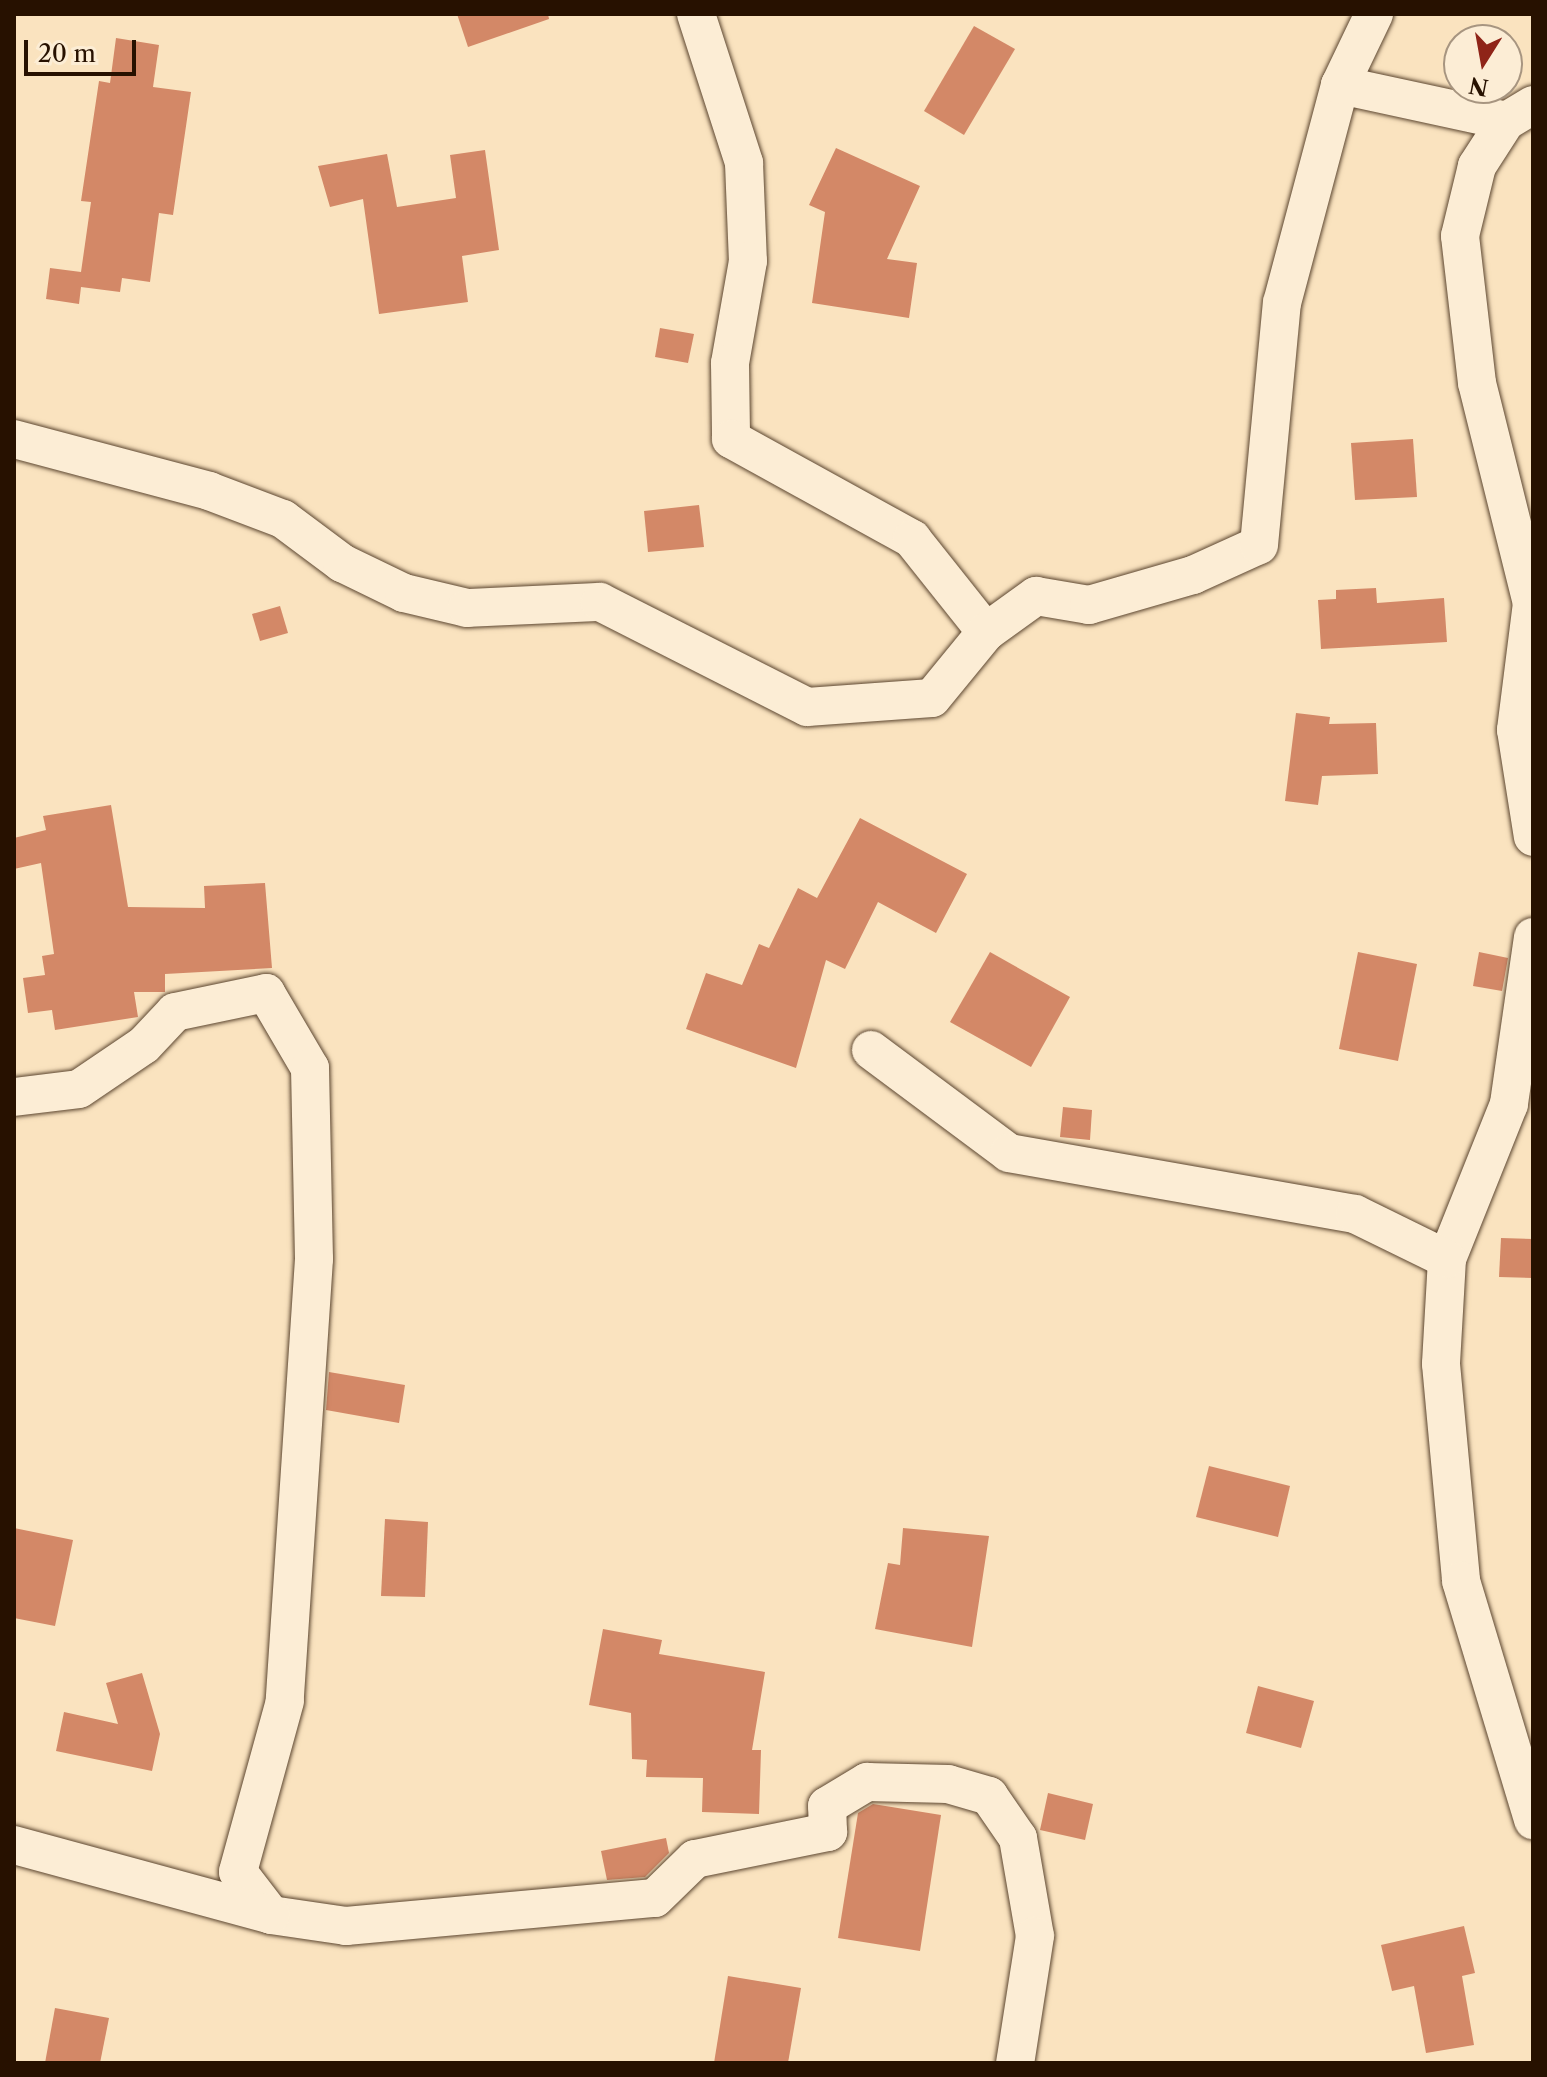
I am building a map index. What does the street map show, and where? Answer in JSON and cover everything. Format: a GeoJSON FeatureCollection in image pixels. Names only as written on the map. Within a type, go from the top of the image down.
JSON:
{"type":"FeatureCollection","features":[{"type":"Feature","properties":{"kind":"street"},"geometry":{"type":"LineString","coordinates":[[696,14],[744,163],[748,261],[730,363],[731,439],[912,539],[986,632]]}},
{"type":"Feature","properties":{"kind":"street"},"geometry":{"type":"LineString","coordinates":[[14,439],[209,491],[283,519],[342,563],[404,593],[467,608],[600,602],[807,707],[932,698],[986,632],[1036,596],[1089,605],[1193,575],[1259,545],[1282,303],[1340,85],[1374,14]]}},
{"type":"Feature","properties":{"kind":"street"},"geometry":{"type":"LineString","coordinates":[[1340,85],[1519,113],[1477,166],[1460,236],[1477,383],[1532,603],[1516,730],[1533,837]]}},
{"type":"Feature","properties":{"kind":"street"},"geometry":{"type":"LineString","coordinates":[[1533,937],[1509,1104],[1447,1259],[1441,1364],[1461,1581],[1533,1820]]}},
{"type":"Feature","properties":{"kind":"street"},"geometry":{"type":"LineString","coordinates":[[14,1097],[79,1089],[144,1045],[175,1012],[266,993],[310,1068],[314,1259],[285,1701],[238,1872],[271,1915]]}},
{"type":"Feature","properties":{"kind":"street"},"geometry":{"type":"LineString","coordinates":[[871,1050],[1009,1153],[1355,1214],[1447,1259]]}},
{"type":"Feature","properties":{"kind":"street"},"geometry":{"type":"LineString","coordinates":[[14,1845],[271,1915],[346,1926],[655,1898],[695,1859],[828,1832],[827,1806],[867,1782],[948,1784],[989,1796],[1018,1838],[1035,1936],[1015,2063]]}},
{"type":"Feature","properties":{"kind":"building"},"geometry":{"type":"Polygon","coordinates":[[[457,14],[548,14],[549,19],[468,47],[457,14]]]}},
{"type":"Feature","properties":{"kind":"building"},"geometry":{"type":"Polygon","coordinates":[[[974,26],[1015,49],[964,135],[924,111],[974,26]]]}},
{"type":"Feature","properties":{"kind":"building"},"geometry":{"type":"Polygon","coordinates":[[[116,38],[159,45],[153,87],[191,92],[173,215],[159,213],[150,282],[122,278],[120,292],[81,287],[79,304],[46,299],[50,268],[81,272],[91,202],[81,201],[99,81],[110,83],[116,38]]]}},
{"type":"Feature","properties":{"kind":"building"},"geometry":{"type":"Polygon","coordinates":[[[836,148],[920,186],[887,259],[917,263],[909,318],[812,303],[825,212],[809,205],[836,148]]]}},
{"type":"Feature","properties":{"kind":"building"},"geometry":{"type":"Polygon","coordinates":[[[485,150],[499,250],[462,256],[468,302],[379,314],[363,199],[330,207],[318,166],[387,154],[397,207],[456,198],[450,155],[485,150]]]}},
{"type":"Feature","properties":{"kind":"building"},"geometry":{"type":"Polygon","coordinates":[[[660,328],[694,334],[688,363],[655,357],[660,328]]]}},
{"type":"Feature","properties":{"kind":"building"},"geometry":{"type":"Polygon","coordinates":[[[1413,439],[1417,497],[1355,500],[1351,443],[1413,439]]]}},
{"type":"Feature","properties":{"kind":"building"},"geometry":{"type":"Polygon","coordinates":[[[699,505],[704,547],[648,552],[644,511],[699,505]]]}},
{"type":"Feature","properties":{"kind":"building"},"geometry":{"type":"Polygon","coordinates":[[[1376,588],[1377,603],[1444,598],[1447,642],[1321,649],[1318,600],[1336,599],[1336,590],[1376,588]]]}},
{"type":"Feature","properties":{"kind":"building"},"geometry":{"type":"Polygon","coordinates":[[[280,606],[288,633],[260,641],[252,614],[280,606]]]}},
{"type":"Feature","properties":{"kind":"building"},"geometry":{"type":"Polygon","coordinates":[[[1296,713],[1330,717],[1329,724],[1376,723],[1378,774],[1322,776],[1318,805],[1285,801],[1296,713]]]}},
{"type":"Feature","properties":{"kind":"building"},"geometry":{"type":"Polygon","coordinates":[[[111,805],[128,907],[205,908],[204,886],[265,883],[272,968],[165,974],[165,992],[134,992],[138,1017],[55,1030],[52,1010],[28,1013],[23,978],[45,975],[42,956],[54,954],[41,863],[14,869],[14,838],[46,830],[43,816],[111,805]]]}},
{"type":"Feature","properties":{"kind":"building"},"geometry":{"type":"Polygon","coordinates":[[[860,818],[967,874],[936,933],[878,902],[845,969],[826,960],[796,1068],[686,1029],[706,973],[742,985],[759,944],[769,948],[798,888],[817,898],[860,818]]]}},
{"type":"Feature","properties":{"kind":"building"},"geometry":{"type":"Polygon","coordinates":[[[990,952],[1070,997],[1031,1067],[950,1022],[990,952]]]}},
{"type":"Feature","properties":{"kind":"building"},"geometry":{"type":"Polygon","coordinates":[[[1358,952],[1417,964],[1398,1061],[1339,1049],[1358,952]]]}},
{"type":"Feature","properties":{"kind":"building"},"geometry":{"type":"Polygon","coordinates":[[[1479,952],[1508,958],[1502,991],[1473,986],[1479,952]]]}},
{"type":"Feature","properties":{"kind":"building"},"geometry":{"type":"Polygon","coordinates":[[[1063,1107],[1092,1110],[1090,1140],[1060,1137],[1063,1107]]]}},
{"type":"Feature","properties":{"kind":"building"},"geometry":{"type":"Polygon","coordinates":[[[1501,1238],[1533,1239],[1533,1278],[1499,1277],[1501,1238]]]}},
{"type":"Feature","properties":{"kind":"building"},"geometry":{"type":"Polygon","coordinates":[[[329,1372],[405,1385],[399,1423],[326,1410],[329,1372]]]}},
{"type":"Feature","properties":{"kind":"building"},"geometry":{"type":"Polygon","coordinates":[[[1209,1466],[1290,1486],[1278,1537],[1196,1517],[1209,1466]]]}},
{"type":"Feature","properties":{"kind":"building"},"geometry":{"type":"Polygon","coordinates":[[[385,1519],[428,1522],[425,1597],[381,1596],[385,1519]]]}},
{"type":"Feature","properties":{"kind":"building"},"geometry":{"type":"Polygon","coordinates":[[[14,1528],[73,1540],[55,1626],[14,1618],[14,1528]]]}},
{"type":"Feature","properties":{"kind":"building"},"geometry":{"type":"Polygon","coordinates":[[[903,1528],[989,1536],[972,1647],[875,1629],[888,1563],[900,1565],[903,1528]]]}},
{"type":"Feature","properties":{"kind":"building"},"geometry":{"type":"Polygon","coordinates":[[[603,1629],[662,1640],[659,1654],[765,1672],[752,1750],[761,1750],[759,1814],[702,1812],[703,1778],[646,1777],[647,1760],[632,1759],[631,1713],[589,1705],[603,1629]]]}},
{"type":"Feature","properties":{"kind":"building"},"geometry":{"type":"Polygon","coordinates":[[[142,1673],[160,1734],[152,1771],[56,1751],[64,1712],[118,1724],[106,1683],[142,1673]]]}},
{"type":"Feature","properties":{"kind":"building"},"geometry":{"type":"Polygon","coordinates":[[[1258,1686],[1314,1701],[1301,1748],[1246,1733],[1258,1686]]]}},
{"type":"Feature","properties":{"kind":"building"},"geometry":{"type":"Polygon","coordinates":[[[1048,1793],[1093,1804],[1085,1840],[1040,1830],[1048,1793]]]}},
{"type":"Feature","properties":{"kind":"building"},"geometry":{"type":"Polygon","coordinates":[[[873,1804],[941,1815],[920,1951],[838,1938],[858,1813],[873,1804]]]}},
{"type":"Feature","properties":{"kind":"building"},"geometry":{"type":"Polygon","coordinates":[[[666,1838],[669,1853],[645,1877],[607,1880],[601,1851],[666,1838]]]}},
{"type":"Feature","properties":{"kind":"building"},"geometry":{"type":"Polygon","coordinates":[[[1464,1926],[1475,1973],[1462,1976],[1474,2045],[1426,2053],[1414,1986],[1392,1991],[1381,1945],[1464,1926]]]}},
{"type":"Feature","properties":{"kind":"building"},"geometry":{"type":"Polygon","coordinates":[[[728,1976],[801,1988],[788,2063],[714,2063],[728,1976]]]}},
{"type":"Feature","properties":{"kind":"building"},"geometry":{"type":"Polygon","coordinates":[[[55,2008],[109,2018],[100,2063],[45,2063],[55,2008]]]}}]}
